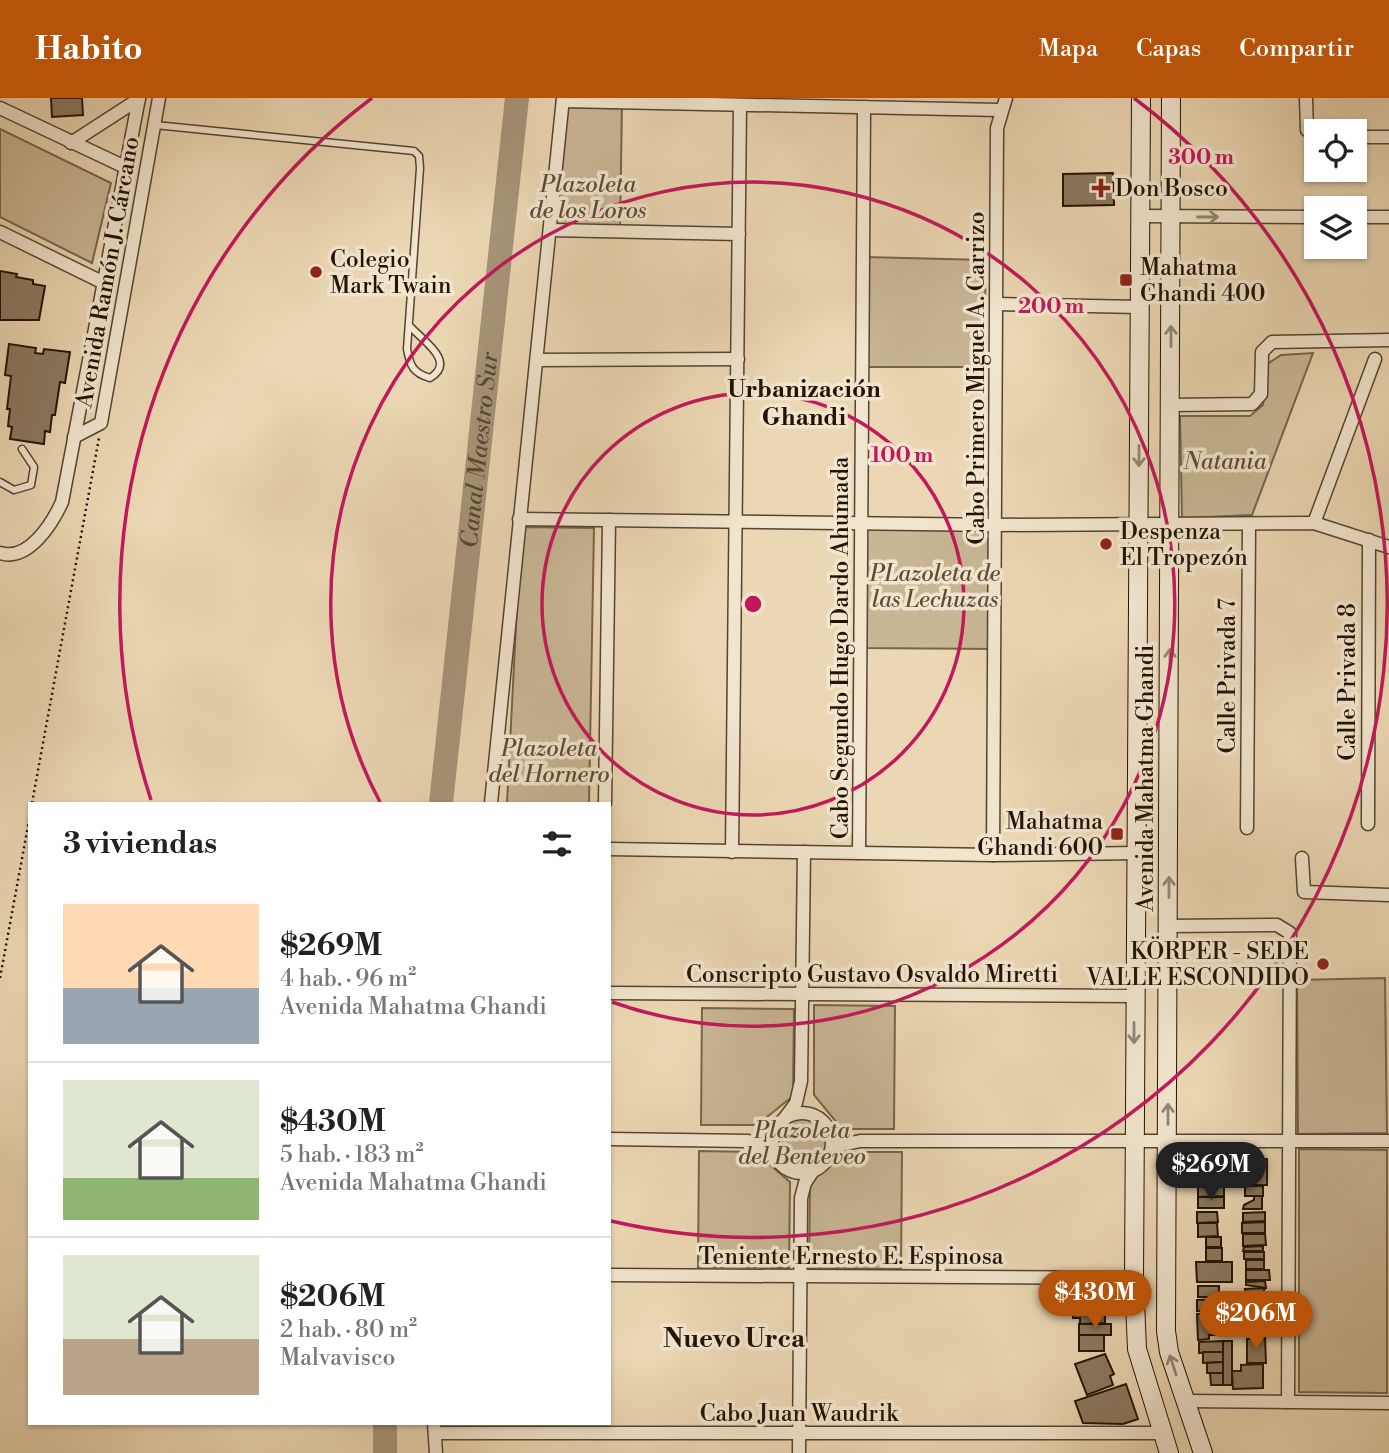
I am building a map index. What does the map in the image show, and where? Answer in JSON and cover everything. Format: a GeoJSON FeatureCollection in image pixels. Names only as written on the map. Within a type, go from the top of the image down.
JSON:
{"type":"FeatureCollection","features":[{"type":"Feature","properties":{"kind":"main road","name":"Avenida Mahatma Ghandi"},"geometry":{"type":"LineString","coordinates":[[1141,98],[1134,1278],[1137,1349],[1169,1453]]}},
{"type":"Feature","properties":{"kind":"main road","name":"Avenida Mahatma Ghandi"},"geometry":{"type":"LineString","coordinates":[[1171,98],[1167,1340],[1203,1453]]}},
{"type":"Feature","properties":{"kind":"street"},"geometry":{"type":"LineString","coordinates":[[71,143],[139,98]]}},
{"type":"Feature","properties":{"kind":"street"},"geometry":{"type":"LineString","coordinates":[[0,553],[9,556],[21,552],[48,528],[62,502],[139,98]]}},
{"type":"Feature","properties":{"kind":"street","name":"Avenida Ramón J. Cárcano"},"geometry":{"type":"LineString","coordinates":[[74,437],[102,423],[159,98]]}},
{"type":"Feature","properties":{"kind":"street"},"geometry":{"type":"LineString","coordinates":[[1306,98],[1307,119]]}},
{"type":"Feature","properties":{"kind":"street"},"geometry":{"type":"LineString","coordinates":[[491,802],[563,100],[740,105],[807,102],[864,107],[1003,104]]}},
{"type":"Feature","properties":{"kind":"street","name":"Cabo Primero Miguel A. Carrizo"},"geometry":{"type":"LineString","coordinates":[[993,855],[998,304],[1003,104]]}},
{"type":"Feature","properties":{"kind":"street"},"geometry":{"type":"LineString","coordinates":[[732,852],[740,105]]}},
{"type":"Feature","properties":{"kind":"street","name":"Cabo Segundo Hugo Dardo Ahumada"},"geometry":{"type":"LineString","coordinates":[[859,853],[864,107]]}},
{"type":"Feature","properties":{"kind":"street"},"geometry":{"type":"LineString","coordinates":[[0,108],[125,167]]}},
{"type":"Feature","properties":{"kind":"street"},"geometry":{"type":"LineString","coordinates":[[1367,137],[1389,137]]}},
{"type":"Feature","properties":{"kind":"street"},"geometry":{"type":"LineString","coordinates":[[1140,216],[1304,217]]}},
{"type":"Feature","properties":{"kind":"street"},"geometry":{"type":"LineString","coordinates":[[1367,217],[1389,217]]}},
{"type":"Feature","properties":{"kind":"street"},"geometry":{"type":"LineString","coordinates":[[551,230],[739,234]]}},
{"type":"Feature","properties":{"kind":"street"},"geometry":{"type":"LineString","coordinates":[[0,232],[104,283]]}},
{"type":"Feature","properties":{"kind":"street"},"geometry":{"type":"LineString","coordinates":[[998,304],[1139,307]]}},
{"type":"Feature","properties":{"kind":"street"},"geometry":{"type":"LineString","coordinates":[[1171,405],[1252,404],[1261,394],[1262,352],[1272,342],[1389,340]]}},
{"type":"Feature","properties":{"kind":"street"},"geometry":{"type":"LineString","coordinates":[[537,360],[738,359]]}},
{"type":"Feature","properties":{"kind":"street"},"geometry":{"type":"LineString","coordinates":[[1314,523],[1375,359]]}},
{"type":"Feature","properties":{"kind":"street"},"geometry":{"type":"LineString","coordinates":[[519,519],[997,525],[1314,523],[1389,547]]}},
{"type":"Feature","properties":{"kind":"street"},"geometry":{"type":"LineString","coordinates":[[605,802],[609,520]]}},
{"type":"Feature","properties":{"kind":"street","name":"Calle Privada 7"},"geometry":{"type":"LineString","coordinates":[[1247,828],[1249,525]]}},
{"type":"Feature","properties":{"kind":"street","name":"Calle Privada 8"},"geometry":{"type":"LineString","coordinates":[[1368,824],[1369,540]]}},
{"type":"Feature","properties":{"kind":"street"},"geometry":{"type":"LineString","coordinates":[[611,849],[993,855],[1137,853]]}},
{"type":"Feature","properties":{"kind":"street","name":"Cabo Segundo Hugo Dardo Ahumada"},"geometry":{"type":"LineString","coordinates":[[782,1122],[796,1103],[801,1081],[804,852]]}},
{"type":"Feature","properties":{"kind":"street"},"geometry":{"type":"LineString","coordinates":[[1302,858],[1304,892],[1385,892],[1389,895]]}},
{"type":"Feature","properties":{"kind":"street"},"geometry":{"type":"LineString","coordinates":[[1169,926],[1277,926],[1287,928],[1290,933],[1288,1402]]}},
{"type":"Feature","properties":{"kind":"street","name":"Conscripto Gustavo Osvaldo Miretti"},"geometry":{"type":"LineString","coordinates":[[611,993],[1134,996]]}},
{"type":"Feature","properties":{"kind":"street","name":"Cabo Segundo Hugo Dardo Ahumada"},"geometry":{"type":"LineString","coordinates":[[801,1081],[807,1104],[818,1118]]}},
{"type":"Feature","properties":{"kind":"street"},"geometry":{"type":"LineString","coordinates":[[748,1142],[801,1113],[818,1118],[843,1137],[860,1141],[1389,1141]]}},
{"type":"Feature","properties":{"kind":"street"},"geometry":{"type":"LineString","coordinates":[[773,1152],[772,1137],[782,1122]]}},
{"type":"Feature","properties":{"kind":"street"},"geometry":{"type":"LineString","coordinates":[[828,1128],[832,1141],[830,1154]]}},
{"type":"Feature","properties":{"kind":"street"},"geometry":{"type":"LineString","coordinates":[[611,1139],[748,1142],[773,1152],[799,1186],[802,1198]]}},
{"type":"Feature","properties":{"kind":"street"},"geometry":{"type":"LineString","coordinates":[[788,1170],[800,1173],[813,1171],[823,1165],[830,1154],[842,1145],[860,1141]]}},
{"type":"Feature","properties":{"kind":"street"},"geometry":{"type":"LineString","coordinates":[[799,1453],[802,1198],[805,1183],[813,1171]]}},
{"type":"Feature","properties":{"kind":"street","name":"Teniente Ernesto E. Espinosa"},"geometry":{"type":"LineString","coordinates":[[611,1275],[1134,1278]]}},
{"type":"Feature","properties":{"kind":"street"},"geometry":{"type":"LineString","coordinates":[[1185,1401],[1389,1403]]}},
{"type":"Feature","properties":{"kind":"street"},"geometry":{"type":"LineString","coordinates":[[435,1428],[436,1453]]}},
{"type":"Feature","properties":{"kind":"street","name":"Cabo Juan Waudrik"},"geometry":{"type":"LineString","coordinates":[[435,1428],[799,1434],[1162,1433]]}},
{"type":"Feature","properties":{"kind":"lane"},"geometry":{"type":"LineString","coordinates":[[155,125],[414,151],[419,156],[421,168],[409,325],[410,365],[416,374],[430,377],[438,373],[441,365],[438,355],[409,325]]}},
{"type":"Feature","properties":{"kind":"lane"},"geometry":{"type":"LineString","coordinates":[[0,482],[14,490],[30,485],[34,467],[22,449]]}},
{"type":"Feature","properties":{"kind":"path"},"geometry":{"type":"LineString","coordinates":[[32,802],[102,423]]}},
{"type":"Feature","properties":{"kind":"path"},"geometry":{"type":"LineString","coordinates":[[0,978],[28,827]]}},
{"type":"Feature","properties":{"kind":"green space","name":"Plazoleta de los Loros"},"geometry":{"type":"Polygon","coordinates":[[[563,101],[622,102],[620,231],[551,230],[563,101]]]}},
{"type":"Feature","properties":{"kind":"green space"},"geometry":{"type":"Polygon","coordinates":[[[0,129],[111,183],[92,263],[0,217],[0,129]]]}},
{"type":"Feature","properties":{"kind":"green space"},"geometry":{"type":"Polygon","coordinates":[[[865,257],[985,260],[986,367],[865,367],[865,257]]]}},
{"type":"Feature","properties":{"kind":"green space","name":"Natania"},"geometry":{"type":"Polygon","coordinates":[[[1313,353],[1252,515],[1182,518],[1180,416],[1250,416],[1263,405],[1267,364],[1281,355],[1313,353]]]}},
{"type":"Feature","properties":{"kind":"green space","name":"PLazoleta de las Lechuzas"},"geometry":{"type":"Polygon","coordinates":[[[861,523],[997,525],[996,649],[861,648],[861,523]]]}},
{"type":"Feature","properties":{"kind":"green space","name":"Plazoleta del Hornero"},"geometry":{"type":"Polygon","coordinates":[[[521,527],[594,528],[589,802],[507,802],[521,527]]]}},
{"type":"Feature","properties":{"kind":"green space"},"geometry":{"type":"Polygon","coordinates":[[[1385,978],[1387,1133],[1298,1134],[1297,980],[1385,978]]]}},
{"type":"Feature","properties":{"kind":"green space"},"geometry":{"type":"Polygon","coordinates":[[[814,1005],[895,1006],[894,1129],[842,1129],[814,1095],[814,1005]]]}},
{"type":"Feature","properties":{"kind":"green space"},"geometry":{"type":"Polygon","coordinates":[[[702,1008],[794,1009],[793,1096],[757,1125],[701,1125],[702,1008]]]}},
{"type":"Feature","properties":{"kind":"green space","name":"Plazoleta del Benteveo"},"geometry":{"type":"Polygon","coordinates":[[[796,1115],[808,1115],[823,1123],[831,1138],[831,1150],[823,1165],[808,1173],[796,1173],[781,1165],[773,1150],[773,1138],[781,1123],[796,1115]]]}},
{"type":"Feature","properties":{"kind":"green space"},"geometry":{"type":"Polygon","coordinates":[[[1299,1149],[1387,1150],[1387,1393],[1299,1392],[1299,1149]]]}},
{"type":"Feature","properties":{"kind":"green space"},"geometry":{"type":"Polygon","coordinates":[[[699,1151],[755,1152],[790,1182],[789,1268],[698,1267],[699,1151]]]}},
{"type":"Feature","properties":{"kind":"green space"},"geometry":{"type":"Polygon","coordinates":[[[846,1152],[902,1152],[901,1269],[809,1268],[810,1182],[846,1152]]]}},
{"type":"Feature","properties":{"kind":"building"},"geometry":{"type":"Polygon","coordinates":[[[51,98],[82,98],[83,115],[52,117],[51,98]]]}},
{"type":"Feature","properties":{"kind":"building"},"geometry":{"type":"Polygon","coordinates":[[[1113,173],[1114,205],[1063,206],[1063,174],[1113,173]]]}},
{"type":"Feature","properties":{"kind":"building"},"geometry":{"type":"Polygon","coordinates":[[[0,271],[17,274],[16,277],[33,280],[33,284],[45,286],[39,320],[0,320],[0,271]]]}},
{"type":"Feature","properties":{"kind":"building"},"geometry":{"type":"Polygon","coordinates":[[[9,344],[36,348],[35,353],[43,354],[44,349],[70,352],[65,383],[60,382],[55,415],[52,415],[50,432],[45,431],[44,444],[10,439],[12,427],[8,426],[10,409],[7,409],[11,376],[5,375],[9,344]]]}},
{"type":"Feature","properties":{"kind":"building"},"geometry":{"type":"Polygon","coordinates":[[[1248,1159],[1267,1159],[1267,1185],[1248,1185],[1248,1159]]]}},
{"type":"Feature","properties":{"kind":"building"},"geometry":{"type":"Polygon","coordinates":[[[1196,1160],[1216,1160],[1216,1182],[1196,1183],[1196,1160]]]}},
{"type":"Feature","properties":{"kind":"building"},"geometry":{"type":"Polygon","coordinates":[[[1198,1186],[1224,1186],[1224,1196],[1198,1197],[1198,1186]]]}},
{"type":"Feature","properties":{"kind":"building"},"geometry":{"type":"Polygon","coordinates":[[[1245,1186],[1263,1186],[1263,1196],[1245,1196],[1245,1186]]]}},
{"type":"Feature","properties":{"kind":"building"},"geometry":{"type":"Polygon","coordinates":[[[1254,1196],[1262,1196],[1262,1209],[1243,1209],[1244,1205],[1254,1200],[1254,1196]]]}},
{"type":"Feature","properties":{"kind":"building"},"geometry":{"type":"Polygon","coordinates":[[[1198,1197],[1224,1197],[1224,1208],[1198,1208],[1198,1197]]]}},
{"type":"Feature","properties":{"kind":"building"},"geometry":{"type":"Polygon","coordinates":[[[1197,1212],[1217,1212],[1218,1222],[1197,1223],[1197,1212]]]}},
{"type":"Feature","properties":{"kind":"building"},"geometry":{"type":"Polygon","coordinates":[[[1265,1212],[1265,1221],[1243,1222],[1243,1213],[1265,1212]]]}},
{"type":"Feature","properties":{"kind":"building"},"geometry":{"type":"Polygon","coordinates":[[[1265,1222],[1265,1233],[1242,1233],[1242,1223],[1265,1222]]]}},
{"type":"Feature","properties":{"kind":"building"},"geometry":{"type":"Polygon","coordinates":[[[1198,1223],[1217,1223],[1218,1236],[1198,1237],[1198,1223]]]}},
{"type":"Feature","properties":{"kind":"building"},"geometry":{"type":"Polygon","coordinates":[[[1243,1234],[1265,1234],[1266,1245],[1243,1246],[1243,1234]]]}},
{"type":"Feature","properties":{"kind":"building"},"geometry":{"type":"Polygon","coordinates":[[[1206,1237],[1221,1237],[1221,1247],[1206,1247],[1206,1237]]]}},
{"type":"Feature","properties":{"kind":"building"},"geometry":{"type":"Polygon","coordinates":[[[1263,1246],[1263,1251],[1243,1251],[1244,1247],[1263,1246]]]}},
{"type":"Feature","properties":{"kind":"building"},"geometry":{"type":"Polygon","coordinates":[[[1206,1248],[1222,1248],[1222,1261],[1206,1261],[1206,1248]]]}},
{"type":"Feature","properties":{"kind":"building"},"geometry":{"type":"Polygon","coordinates":[[[1244,1252],[1264,1252],[1264,1259],[1244,1259],[1244,1252]]]}},
{"type":"Feature","properties":{"kind":"building"},"geometry":{"type":"Polygon","coordinates":[[[1246,1260],[1264,1260],[1264,1269],[1246,1269],[1246,1260]]]}},
{"type":"Feature","properties":{"kind":"building"},"geometry":{"type":"Polygon","coordinates":[[[1196,1262],[1232,1262],[1232,1282],[1197,1282],[1196,1262]]]}},
{"type":"Feature","properties":{"kind":"building"},"geometry":{"type":"Polygon","coordinates":[[[1246,1270],[1269,1270],[1270,1280],[1246,1280],[1246,1270]]]}},
{"type":"Feature","properties":{"kind":"building"},"geometry":{"type":"Polygon","coordinates":[[[1265,1281],[1266,1288],[1246,1285],[1246,1282],[1265,1281]]]}},
{"type":"Feature","properties":{"kind":"building"},"geometry":{"type":"Polygon","coordinates":[[[1198,1286],[1219,1286],[1219,1297],[1198,1297],[1198,1286]]]}},
{"type":"Feature","properties":{"kind":"building"},"geometry":{"type":"Polygon","coordinates":[[[1265,1288],[1262,1296],[1246,1296],[1245,1289],[1265,1288]]]}},
{"type":"Feature","properties":{"kind":"building"},"geometry":{"type":"Polygon","coordinates":[[[1059,1297],[1098,1297],[1098,1303],[1105,1303],[1105,1323],[1080,1324],[1080,1318],[1073,1318],[1073,1306],[1059,1306],[1059,1297]]]}},
{"type":"Feature","properties":{"kind":"building"},"geometry":{"type":"Polygon","coordinates":[[[1246,1297],[1261,1297],[1261,1309],[1246,1309],[1246,1297]]]}},
{"type":"Feature","properties":{"kind":"building"},"geometry":{"type":"Polygon","coordinates":[[[1219,1299],[1220,1311],[1197,1311],[1197,1300],[1219,1299]]]}},
{"type":"Feature","properties":{"kind":"building"},"geometry":{"type":"Polygon","coordinates":[[[1197,1314],[1209,1314],[1209,1320],[1215,1320],[1215,1335],[1209,1335],[1209,1339],[1198,1340],[1197,1314]]]}},
{"type":"Feature","properties":{"kind":"building"},"geometry":{"type":"Polygon","coordinates":[[[1079,1324],[1111,1324],[1111,1335],[1079,1335],[1079,1324]]]}},
{"type":"Feature","properties":{"kind":"building"},"geometry":{"type":"Polygon","coordinates":[[[1079,1335],[1104,1335],[1104,1351],[1079,1351],[1079,1335]]]}},
{"type":"Feature","properties":{"kind":"building"},"geometry":{"type":"Polygon","coordinates":[[[1265,1338],[1266,1363],[1247,1363],[1247,1339],[1265,1338]]]}},
{"type":"Feature","properties":{"kind":"building"},"geometry":{"type":"Polygon","coordinates":[[[1223,1341],[1223,1352],[1199,1353],[1199,1342],[1223,1341]]]}},
{"type":"Feature","properties":{"kind":"building"},"geometry":{"type":"Polygon","coordinates":[[[1223,1341],[1232,1341],[1232,1385],[1223,1385],[1223,1341]]]}},
{"type":"Feature","properties":{"kind":"building"},"geometry":{"type":"Polygon","coordinates":[[[1203,1352],[1223,1352],[1223,1362],[1203,1363],[1203,1352]]]}},
{"type":"Feature","properties":{"kind":"building"},"geometry":{"type":"Polygon","coordinates":[[[1105,1354],[1114,1374],[1110,1376],[1113,1385],[1087,1395],[1075,1364],[1105,1354]]]}},
{"type":"Feature","properties":{"kind":"building"},"geometry":{"type":"Polygon","coordinates":[[[1223,1362],[1223,1373],[1207,1373],[1207,1363],[1223,1362]]]}},
{"type":"Feature","properties":{"kind":"building"},"geometry":{"type":"Polygon","coordinates":[[[1263,1364],[1263,1388],[1233,1389],[1232,1371],[1241,1371],[1241,1365],[1263,1364]]]}},
{"type":"Feature","properties":{"kind":"building"},"geometry":{"type":"Polygon","coordinates":[[[1210,1373],[1223,1373],[1223,1385],[1211,1385],[1210,1373]]]}},
{"type":"Feature","properties":{"kind":"building"},"geometry":{"type":"Polygon","coordinates":[[[1126,1384],[1138,1419],[1123,1424],[1083,1423],[1075,1401],[1126,1384]]]}},
{"type":"Feature","properties":{"kind":"waterway","name":"Canal Maestro Sur"},"geometry":{"type":"LineString","coordinates":[[441,802],[517,98]]}},
{"type":"Feature","properties":{"kind":"waterway","name":"Canal Maestro Sur"},"geometry":{"type":"LineString","coordinates":[[385,1425],[385,1453]]}},
{"type":"Feature","properties":{"kind":"place","name":"Don Bosco"},"geometry":{"type":"Point","coordinates":[1101,188]}},
{"type":"Feature","properties":{"kind":"place","name":"Colegio Mark Twain"},"geometry":{"type":"Point","coordinates":[316,272]}},
{"type":"Feature","properties":{"kind":"place","name":"Mahatma Ghandi 400"},"geometry":{"type":"Point","coordinates":[1126,280]}},
{"type":"Feature","properties":{"kind":"place","name":"Despenza El Tropezón"},"geometry":{"type":"Point","coordinates":[1106,544]}},
{"type":"Feature","properties":{"kind":"place","name":"Mahatma Ghandi 600"},"geometry":{"type":"Point","coordinates":[1117,834]}},
{"type":"Feature","properties":{"kind":"place","name":"KÖRPER - SEDE VALLE ESCONDIDO"},"geometry":{"type":"Point","coordinates":[1323,964]}},
{"type":"Feature","properties":{"kind":"district","name":"Urbanización Ghandi"},"geometry":{"type":"Point","coordinates":[804,403]}},
{"type":"Feature","properties":{"kind":"district","name":"Nuevo Urca"},"geometry":{"type":"Point","coordinates":[734,1338]}}]}
